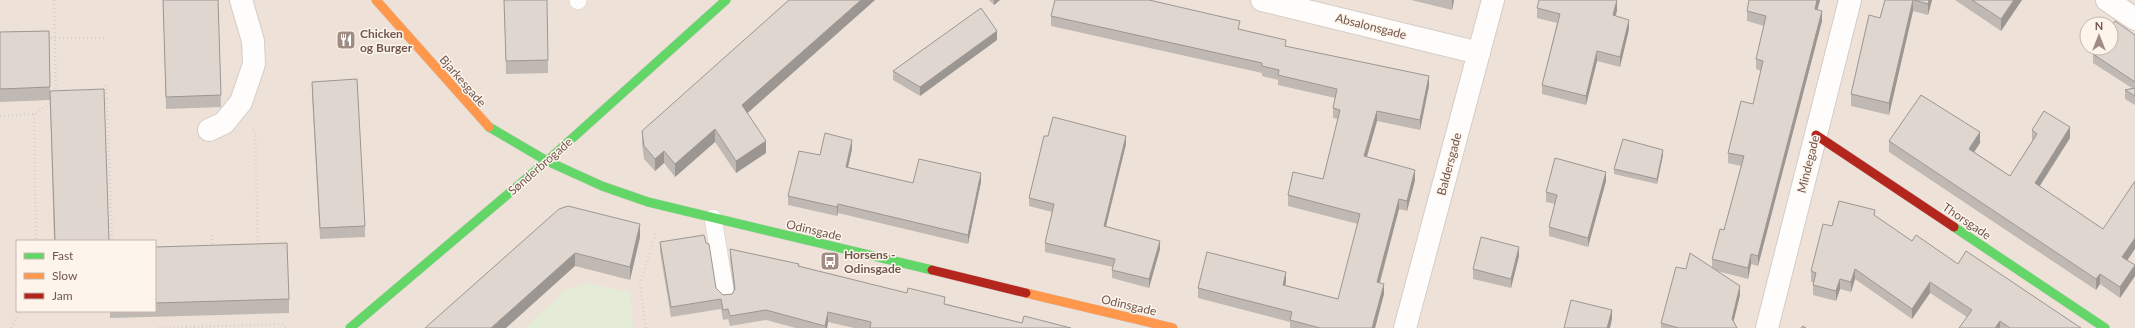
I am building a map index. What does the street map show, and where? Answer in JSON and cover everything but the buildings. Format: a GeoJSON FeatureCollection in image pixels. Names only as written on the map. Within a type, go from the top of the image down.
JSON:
{"type":"FeatureCollection","features":[{"type":"Feature","properties":{"kind":"street"},"geometry":{"type":"LineString","coordinates":[[208,130],[224,123],[241,102],[254,64],[253,41],[241,0]]}},
{"type":"Feature","properties":{"kind":"street","name":"Bjarkesgade"},"geometry":{"type":"LineString","coordinates":[[376,0],[484,124],[548,161]]}},
{"type":"Feature","properties":{"kind":"street","name":"Sønderbrogade"},"geometry":{"type":"LineString","coordinates":[[350,328],[397,286],[548,161],[726,0]]}},
{"type":"Feature","properties":{"kind":"street","name":"Absalonsgade"},"geometry":{"type":"LineString","coordinates":[[1262,0],[1479,53]]}},
{"type":"Feature","properties":{"kind":"street","name":"Baldersgade"},"geometry":{"type":"LineString","coordinates":[[1405,328],[1493,0]]}},
{"type":"Feature","properties":{"kind":"street","name":"Mindegade"},"geometry":{"type":"LineString","coordinates":[[1767,328],[1850,0]]}},
{"type":"Feature","properties":{"kind":"street"},"geometry":{"type":"LineString","coordinates":[[2107,0],[2135,19]]}},
{"type":"Feature","properties":{"kind":"street","name":"Thorsgade"},"geometry":{"type":"LineString","coordinates":[[1816,135],[2105,328]]}},
{"type":"Feature","properties":{"kind":"street","name":"Odinsgade"},"geometry":{"type":"LineString","coordinates":[[548,161],[602,186],[664,206],[1173,328]]}},
{"type":"Feature","properties":{"kind":"lane"},"geometry":{"type":"LineString","coordinates":[[713,218],[726,296]]}},
{"type":"Feature","properties":{"kind":"path"},"geometry":{"type":"LineString","coordinates":[[0,116],[34,114],[56,99],[54,0]]}},
{"type":"Feature","properties":{"kind":"path"},"geometry":{"type":"LineString","coordinates":[[39,38],[104,38]]}},
{"type":"Feature","properties":{"kind":"path"},"geometry":{"type":"LineString","coordinates":[[106,85],[112,240]]}},
{"type":"Feature","properties":{"kind":"path"},"geometry":{"type":"LineString","coordinates":[[99,99],[107,99]]}},
{"type":"Feature","properties":{"kind":"path"},"geometry":{"type":"LineString","coordinates":[[34,114],[36,240]]}},
{"type":"Feature","properties":{"kind":"path"},"geometry":{"type":"LineString","coordinates":[[231,115],[256,130],[258,250]]}},
{"type":"Feature","properties":{"kind":"path"},"geometry":{"type":"LineString","coordinates":[[646,328],[640,284],[664,206]]}},
{"type":"Feature","properties":{"kind":"path"},"geometry":{"type":"LineString","coordinates":[[205,251],[212,251],[212,235]]}},
{"type":"Feature","properties":{"kind":"path"},"geometry":{"type":"LineString","coordinates":[[11,328],[20,312]]}},
{"type":"Feature","properties":{"kind":"path"},"geometry":{"type":"LineString","coordinates":[[158,328],[282,324],[286,328]]}},
{"type":"Feature","properties":{"kind":"shaded area"},"geometry":{"type":"Polygon","coordinates":[[[0,0],[2135,0],[2135,328],[0,328],[0,0]]]}},
{"type":"Feature","properties":{"kind":"green space"},"geometry":{"type":"Polygon","coordinates":[[[586,283],[630,292],[633,328],[525,328],[564,291],[586,283]]]}},
{"type":"Feature","properties":{"kind":"traffic: fast"},"geometry":{"type":"LineString","coordinates":[[350,328],[547,161],[726,0]]}},
{"type":"Feature","properties":{"kind":"traffic: fast"},"geometry":{"type":"LineString","coordinates":[[489,127],[547,161],[602,186],[648,202],[932,270]]}},
{"type":"Feature","properties":{"kind":"traffic: fast"},"geometry":{"type":"LineString","coordinates":[[1954,227],[2105,328]]}},
{"type":"Feature","properties":{"kind":"traffic: slow"},"geometry":{"type":"LineString","coordinates":[[376,0],[489,127]]}},
{"type":"Feature","properties":{"kind":"traffic: slow"},"geometry":{"type":"LineString","coordinates":[[1026,293],[1173,328]]}},
{"type":"Feature","properties":{"kind":"traffic: jam"},"geometry":{"type":"LineString","coordinates":[[1816,135],[1954,227]]}},
{"type":"Feature","properties":{"kind":"traffic: jam"},"geometry":{"type":"LineString","coordinates":[[932,270],[1026,293]]}},
{"type":"Feature","properties":{"kind":"place","name":"Chicken og Burger"},"geometry":{"type":"Point","coordinates":[346,40]}},
{"type":"Feature","properties":{"kind":"place","name":"Horsens - Odinsgade"},"geometry":{"type":"Point","coordinates":[830,261]}}]}
